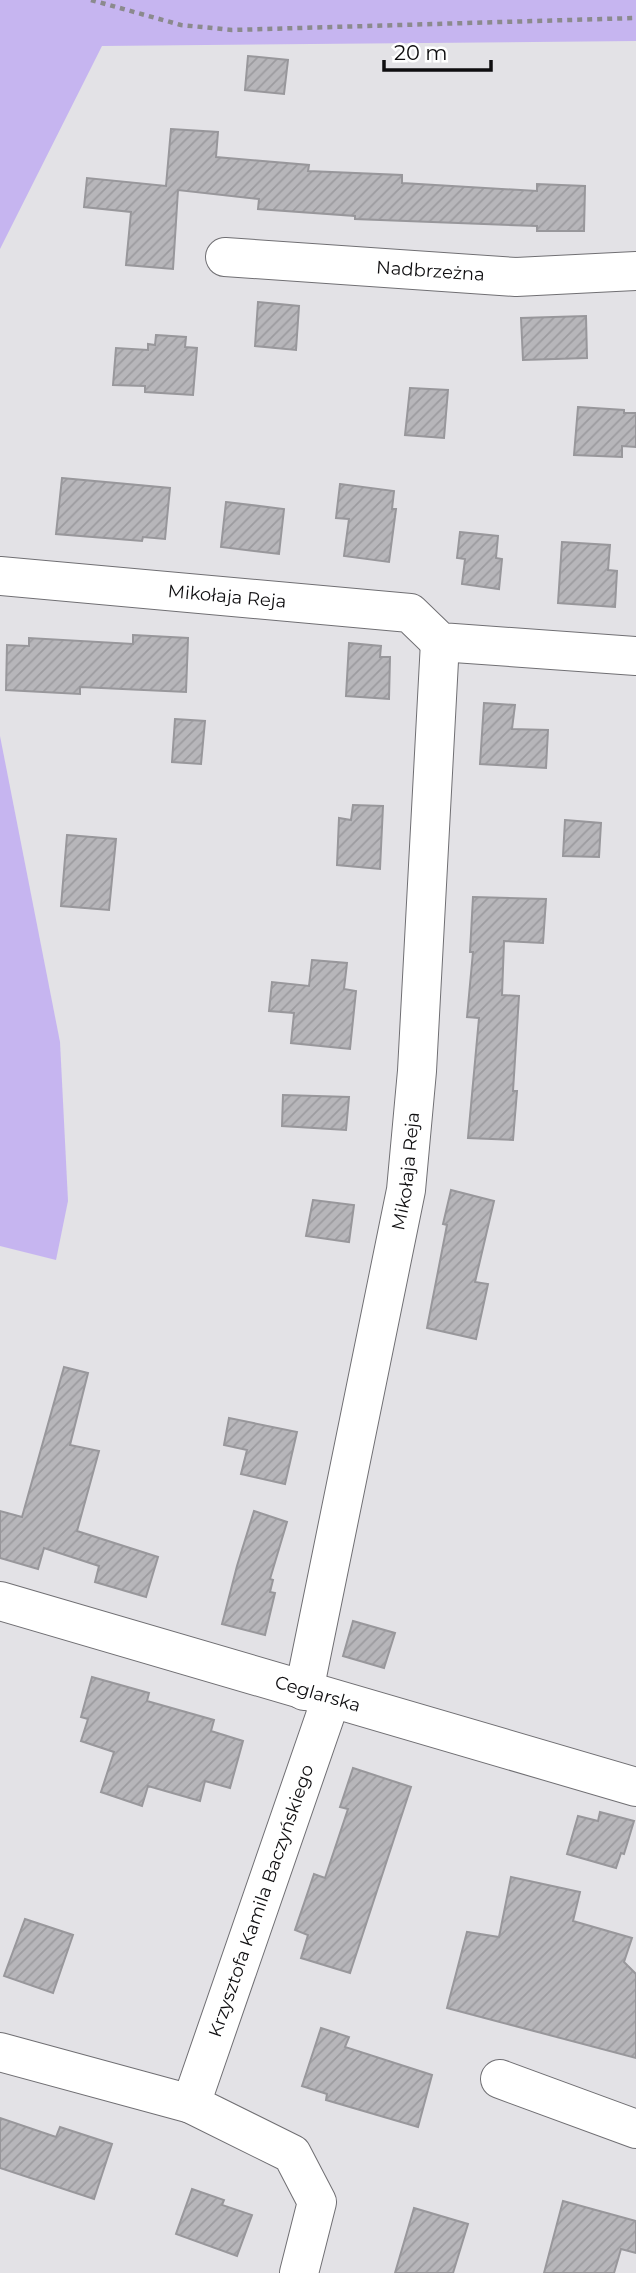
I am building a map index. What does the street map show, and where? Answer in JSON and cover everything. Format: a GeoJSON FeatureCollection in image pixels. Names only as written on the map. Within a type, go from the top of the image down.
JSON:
{"type":"FeatureCollection","features":[{"type":"Feature","properties":{"kind":"street","name":"Nadbrzeżna"},"geometry":{"type":"LineString","coordinates":[[225,257],[516,277],[636,271]]}},
{"type":"Feature","properties":{"kind":"street","name":"Mikołaja Reja"},"geometry":{"type":"LineString","coordinates":[[0,576],[410,613],[440,642],[417,1071],[406,1190],[317,1695]]}},
{"type":"Feature","properties":{"kind":"street"},"geometry":{"type":"LineString","coordinates":[[440,642],[636,656]]}},
{"type":"Feature","properties":{"kind":"street","name":"Ceglarska"},"geometry":{"type":"LineString","coordinates":[[0,1601],[636,1787]]}},
{"type":"Feature","properties":{"kind":"street","name":"Krzysztofa Kamila Baczyńskiego"},"geometry":{"type":"LineString","coordinates":[[191,2104],[317,1695]]}},
{"type":"Feature","properties":{"kind":"street"},"geometry":{"type":"LineString","coordinates":[[0,2052],[191,2104],[292,2154],[317,2202],[299,2273]]}},
{"type":"Feature","properties":{"kind":"street"},"geometry":{"type":"LineString","coordinates":[[500,2079],[636,2129]]}},
{"type":"Feature","properties":{"kind":"path"},"geometry":{"type":"LineString","coordinates":[[91,0],[181,24],[232,30],[636,18]]}},
{"type":"Feature","properties":{"kind":"shaded area"},"geometry":{"type":"Polygon","coordinates":[[[0,0],[636,0],[636,41],[102,46],[0,249],[0,0]]]}},
{"type":"Feature","properties":{"kind":"shaded area"},"geometry":{"type":"Polygon","coordinates":[[[0,736],[60,1042],[68,1201],[56,1260],[0,1246],[0,736]]]}},
{"type":"Feature","properties":{"kind":"building"},"geometry":{"type":"Polygon","coordinates":[[[248,56],[288,60],[284,94],[245,90],[248,56]]]}},
{"type":"Feature","properties":{"kind":"building"},"geometry":{"type":"Polygon","coordinates":[[[171,129],[218,132],[216,157],[309,165],[308,171],[402,175],[402,183],[537,191],[537,184],[585,186],[584,231],[537,231],[537,226],[355,219],[355,216],[258,209],[259,199],[178,190],[173,269],[126,265],[131,212],[84,207],[87,178],[166,186],[171,129]]]}},
{"type":"Feature","properties":{"kind":"building"},"geometry":{"type":"Polygon","coordinates":[[[258,302],[299,306],[296,350],[255,346],[258,302]]]}},
{"type":"Feature","properties":{"kind":"building"},"geometry":{"type":"Polygon","coordinates":[[[586,316],[587,358],[523,360],[521,318],[586,316]]]}},
{"type":"Feature","properties":{"kind":"building"},"geometry":{"type":"Polygon","coordinates":[[[156,335],[186,337],[185,347],[197,348],[193,395],[145,392],[145,386],[113,385],[116,348],[148,350],[148,344],[155,345],[156,335]]]}},
{"type":"Feature","properties":{"kind":"building"},"geometry":{"type":"Polygon","coordinates":[[[410,388],[448,390],[444,438],[405,435],[410,388]]]}},
{"type":"Feature","properties":{"kind":"building"},"geometry":{"type":"Polygon","coordinates":[[[578,407],[636,413],[636,447],[622,446],[622,457],[574,455],[578,407]]]}},
{"type":"Feature","properties":{"kind":"building"},"geometry":{"type":"Polygon","coordinates":[[[62,478],[170,488],[165,539],[143,537],[142,541],[56,534],[62,478]]]}},
{"type":"Feature","properties":{"kind":"building"},"geometry":{"type":"Polygon","coordinates":[[[340,484],[394,491],[392,509],[396,509],[389,562],[344,556],[349,519],[336,518],[340,484]]]}},
{"type":"Feature","properties":{"kind":"building"},"geometry":{"type":"Polygon","coordinates":[[[226,502],[284,509],[279,554],[221,547],[226,502]]]}},
{"type":"Feature","properties":{"kind":"building"},"geometry":{"type":"Polygon","coordinates":[[[460,532],[498,536],[496,558],[502,559],[499,589],[462,584],[465,559],[457,558],[460,532]]]}},
{"type":"Feature","properties":{"kind":"building"},"geometry":{"type":"Polygon","coordinates":[[[562,542],[610,545],[608,570],[617,571],[615,607],[558,603],[562,542]]]}},
{"type":"Feature","properties":{"kind":"building"},"geometry":{"type":"Polygon","coordinates":[[[133,635],[188,638],[186,692],[80,687],[80,694],[6,690],[7,645],[29,646],[29,638],[133,644],[133,635]]]}},
{"type":"Feature","properties":{"kind":"building"},"geometry":{"type":"Polygon","coordinates":[[[349,643],[381,646],[380,657],[390,657],[389,699],[346,696],[349,643]]]}},
{"type":"Feature","properties":{"kind":"building"},"geometry":{"type":"Polygon","coordinates":[[[484,703],[515,705],[512,729],[548,730],[546,768],[480,764],[484,703]]]}},
{"type":"Feature","properties":{"kind":"building"},"geometry":{"type":"Polygon","coordinates":[[[175,719],[205,721],[201,764],[172,762],[175,719]]]}},
{"type":"Feature","properties":{"kind":"building"},"geometry":{"type":"Polygon","coordinates":[[[353,805],[383,806],[380,869],[337,865],[339,818],[351,820],[353,805]]]}},
{"type":"Feature","properties":{"kind":"building"},"geometry":{"type":"Polygon","coordinates":[[[565,820],[601,823],[599,857],[563,856],[565,820]]]}},
{"type":"Feature","properties":{"kind":"building"},"geometry":{"type":"Polygon","coordinates":[[[67,835],[116,839],[109,910],[61,906],[67,835]]]}},
{"type":"Feature","properties":{"kind":"building"},"geometry":{"type":"Polygon","coordinates":[[[473,897],[546,899],[543,943],[504,941],[502,995],[519,996],[513,1140],[468,1138],[479,1018],[467,1017],[473,952],[470,952],[473,897]]]}},
{"type":"Feature","properties":{"kind":"building"},"geometry":{"type":"Polygon","coordinates":[[[312,960],[347,963],[344,989],[356,991],[350,1049],[291,1043],[294,1013],[269,1011],[272,982],[309,986],[312,960]]]}},
{"type":"Feature","properties":{"kind":"building"},"geometry":{"type":"Polygon","coordinates":[[[283,1095],[349,1097],[346,1130],[282,1126],[283,1095]]]}},
{"type":"Feature","properties":{"kind":"building"},"geometry":{"type":"Polygon","coordinates":[[[451,1190],[494,1201],[475,1282],[488,1284],[476,1339],[427,1328],[451,1190]]]}},
{"type":"Feature","properties":{"kind":"building"},"geometry":{"type":"Polygon","coordinates":[[[313,1200],[354,1205],[349,1242],[306,1236],[313,1200]]]}},
{"type":"Feature","properties":{"kind":"building"},"geometry":{"type":"Polygon","coordinates":[[[64,1367],[88,1373],[70,1445],[99,1451],[77,1531],[158,1557],[146,1597],[95,1582],[99,1566],[44,1548],[38,1569],[0,1558],[0,1511],[22,1517],[64,1367]]]}},
{"type":"Feature","properties":{"kind":"building"},"geometry":{"type":"Polygon","coordinates":[[[229,1418],[297,1432],[285,1484],[241,1474],[247,1450],[224,1445],[229,1418]]]}},
{"type":"Feature","properties":{"kind":"building"},"geometry":{"type":"Polygon","coordinates":[[[254,1511],[287,1522],[270,1579],[273,1580],[270,1592],[275,1593],[265,1635],[222,1624],[254,1511]]]}},
{"type":"Feature","properties":{"kind":"building"},"geometry":{"type":"Polygon","coordinates":[[[353,1621],[395,1633],[384,1668],[343,1656],[353,1621]]]}},
{"type":"Feature","properties":{"kind":"building"},"geometry":{"type":"Polygon","coordinates":[[[92,1677],[149,1693],[147,1701],[214,1720],[211,1731],[243,1741],[230,1788],[205,1781],[200,1801],[148,1786],[142,1806],[101,1792],[114,1752],[81,1741],[88,1719],[81,1717],[92,1677]]]}},
{"type":"Feature","properties":{"kind":"building"},"geometry":{"type":"Polygon","coordinates":[[[353,1768],[411,1787],[350,1973],[301,1958],[308,1935],[295,1930],[314,1874],[325,1878],[348,1809],[340,1807],[353,1768]]]}},
{"type":"Feature","properties":{"kind":"building"},"geometry":{"type":"Polygon","coordinates":[[[600,1812],[634,1821],[624,1854],[621,1853],[616,1868],[567,1854],[578,1816],[598,1821],[600,1812]]]}},
{"type":"Feature","properties":{"kind":"building"},"geometry":{"type":"Polygon","coordinates":[[[511,1877],[580,1892],[573,1921],[632,1938],[624,1962],[636,1974],[636,2058],[447,2008],[467,1932],[499,1937],[511,1877]]]}},
{"type":"Feature","properties":{"kind":"building"},"geometry":{"type":"Polygon","coordinates":[[[25,1919],[73,1935],[53,1993],[4,1976],[25,1919]]]}},
{"type":"Feature","properties":{"kind":"building"},"geometry":{"type":"Polygon","coordinates":[[[321,2028],[349,2037],[345,2047],[432,2075],[418,2127],[326,2100],[327,2094],[302,2086],[321,2028]]]}},
{"type":"Feature","properties":{"kind":"building"},"geometry":{"type":"Polygon","coordinates":[[[0,2118],[56,2137],[60,2127],[112,2144],[94,2199],[0,2168],[0,2118]]]}},
{"type":"Feature","properties":{"kind":"building"},"geometry":{"type":"Polygon","coordinates":[[[192,2189],[224,2200],[222,2205],[252,2215],[237,2256],[176,2234],[192,2189]]]}},
{"type":"Feature","properties":{"kind":"building"},"geometry":{"type":"Polygon","coordinates":[[[563,2201],[636,2221],[636,2253],[621,2249],[614,2273],[544,2273],[563,2201]]]}},
{"type":"Feature","properties":{"kind":"building"},"geometry":{"type":"Polygon","coordinates":[[[414,2208],[468,2224],[453,2273],[395,2273],[414,2208]]]}}]}
